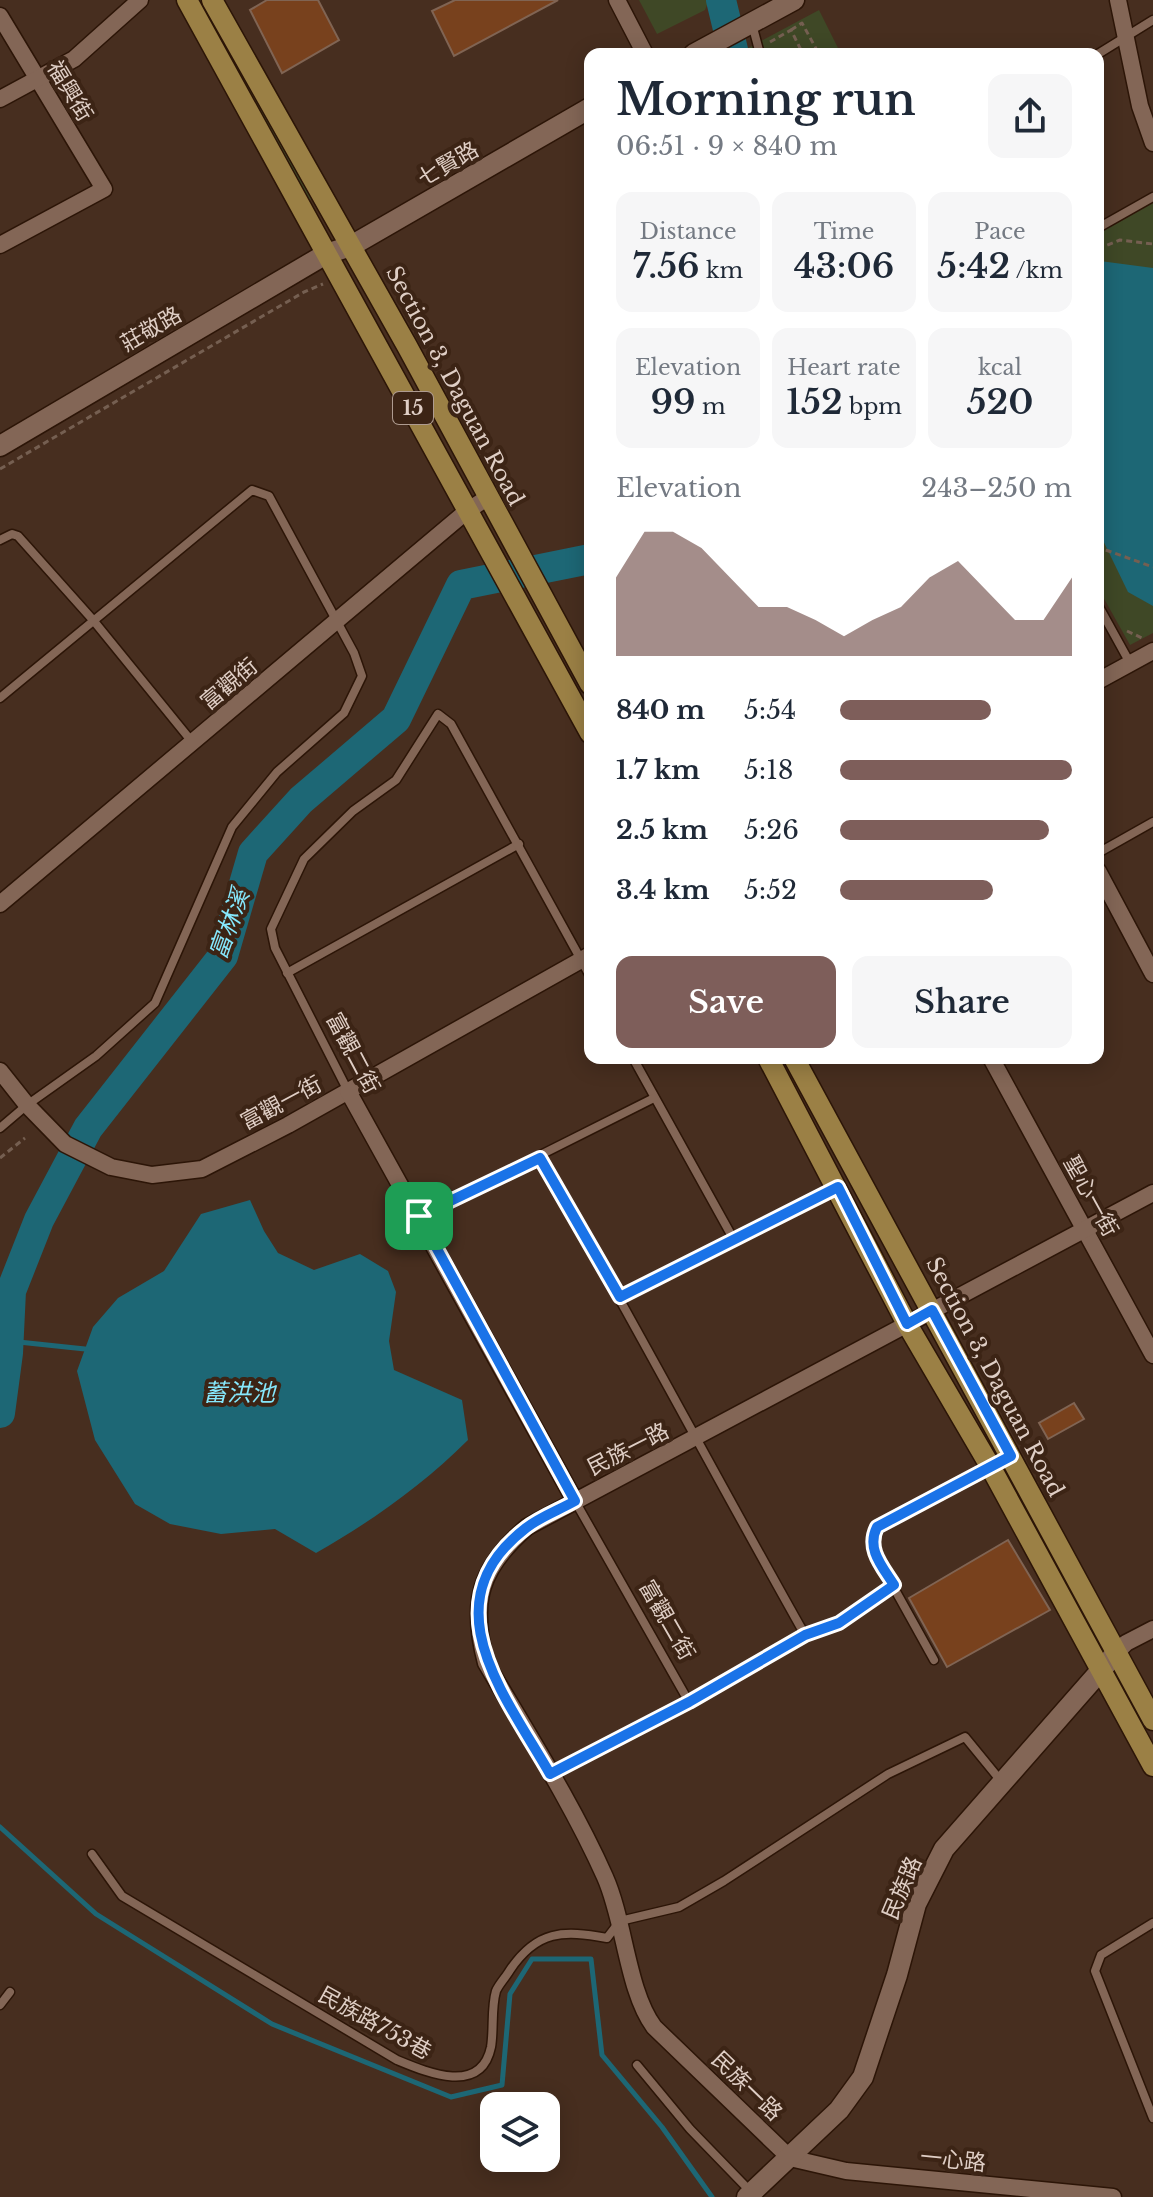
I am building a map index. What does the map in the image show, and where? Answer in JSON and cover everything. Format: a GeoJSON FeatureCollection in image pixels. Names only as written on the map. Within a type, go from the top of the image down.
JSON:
{"type":"FeatureCollection","features":[{"type":"Feature","properties":{"kind":"main road","name":"15"},"geometry":{"type":"LineString","coordinates":[[187,0],[584,722]]}},
{"type":"Feature","properties":{"kind":"main road","name":"15"},"geometry":{"type":"LineString","coordinates":[[212,0],[351,246]]}},
{"type":"Feature","properties":{"kind":"main road","name":"Section 3, Daguan Road"},"geometry":{"type":"LineString","coordinates":[[351,246],[584,673]]}},
{"type":"Feature","properties":{"kind":"main road","name":"Section 3, Daguan Road"},"geometry":{"type":"LineString","coordinates":[[771,1064],[907,1324],[990,1466],[1153,1766]]}},
{"type":"Feature","properties":{"kind":"main road","name":"Section 3, Daguan Road"},"geometry":{"type":"LineString","coordinates":[[797,1064],[1153,1720]]}},
{"type":"Feature","properties":{"kind":"street"},"geometry":{"type":"LineString","coordinates":[[0,99],[74,59],[140,0]]}},
{"type":"Feature","properties":{"kind":"street"},"geometry":{"type":"LineString","coordinates":[[617,0],[642,48]]}},
{"type":"Feature","properties":{"kind":"street"},"geometry":{"type":"LineString","coordinates":[[706,48],[794,0]]}},
{"type":"Feature","properties":{"kind":"street"},"geometry":{"type":"LineString","coordinates":[[1118,0],[1140,106],[1153,143]]}},
{"type":"Feature","properties":{"kind":"street","name":"福興街"},"geometry":{"type":"LineString","coordinates":[[0,16],[104,189],[0,245]]}},
{"type":"Feature","properties":{"kind":"street","name":"七賢路"},"geometry":{"type":"LineString","coordinates":[[326,254],[351,246],[584,111]]}},
{"type":"Feature","properties":{"kind":"street","name":"莊敬路"},"geometry":{"type":"LineString","coordinates":[[0,446],[326,254]]}},
{"type":"Feature","properties":{"kind":"street","name":"富觀街"},"geometry":{"type":"LineString","coordinates":[[0,904],[467,511],[487,498]]}},
{"type":"Feature","properties":{"kind":"street"},"geometry":{"type":"LineString","coordinates":[[1104,678],[1153,651]]}},
{"type":"Feature","properties":{"kind":"street"},"geometry":{"type":"LineString","coordinates":[[1104,882],[1153,974]]}},
{"type":"Feature","properties":{"kind":"street","name":"富觀一街"},"geometry":{"type":"LineString","coordinates":[[0,1071],[27,1105],[65,1144],[111,1167],[152,1175],[202,1169],[584,958]]}},
{"type":"Feature","properties":{"kind":"street","name":"聖心一街"},"geometry":{"type":"LineString","coordinates":[[994,1064],[1153,1355]]}},
{"type":"Feature","properties":{"kind":"street","name":"富觀二街"},"geometry":{"type":"LineString","coordinates":[[348,1091],[575,1501]]}},
{"type":"Feature","properties":{"kind":"street","name":"民族一路"},"geometry":{"type":"LineString","coordinates":[[790,2158],[654,2027],[642,2011],[620,1921],[606,1879],[486,1663],[478,1631],[477,1609],[481,1586],[505,1547],[527,1527],[1153,1193]]}},
{"type":"Feature","properties":{"kind":"street","name":"民族路"},"geometry":{"type":"LineString","coordinates":[[751,2195],[839,2110],[863,2077],[897,1975],[916,1904],[944,1849],[1101,1668],[1126,1643],[1153,1629]]}},
{"type":"Feature","properties":{"kind":"street","name":"一心路"},"geometry":{"type":"LineString","coordinates":[[790,2158],[846,2171],[1113,2197]]}},
{"type":"Feature","properties":{"kind":"lane"},"geometry":{"type":"LineString","coordinates":[[1104,50],[1153,20]]}},
{"type":"Feature","properties":{"kind":"lane"},"geometry":{"type":"LineString","coordinates":[[747,25],[758,48]]}},
{"type":"Feature","properties":{"kind":"lane"},"geometry":{"type":"LineString","coordinates":[[1104,225],[1153,197]]}},
{"type":"Feature","properties":{"kind":"lane"},"geometry":{"type":"LineString","coordinates":[[0,698],[252,490],[269,496],[338,621],[362,676],[344,713],[277,772],[232,827],[155,1003],[96,1056],[0,1128]]}},
{"type":"Feature","properties":{"kind":"lane"},"geometry":{"type":"LineString","coordinates":[[0,540],[12,534],[18,536],[93,620],[193,743]]}},
{"type":"Feature","properties":{"kind":"lane"},"geometry":{"type":"LineString","coordinates":[[1104,616],[1130,663]]}},
{"type":"Feature","properties":{"kind":"lane","name":"富觀二街"},"geometry":{"type":"LineString","coordinates":[[348,1091],[275,948],[271,929],[304,859],[353,811],[396,780],[438,714],[451,724],[584,954]]}},
{"type":"Feature","properties":{"kind":"lane"},"geometry":{"type":"LineString","coordinates":[[1104,850],[1153,822]]}},
{"type":"Feature","properties":{"kind":"lane"},"geometry":{"type":"LineString","coordinates":[[287,973],[519,844]]}},
{"type":"Feature","properties":{"kind":"lane"},"geometry":{"type":"LineString","coordinates":[[636,1064],[734,1240]]}},
{"type":"Feature","properties":{"kind":"lane"},"geometry":{"type":"LineString","coordinates":[[419,1216],[540,1158],[654,1098]]}},
{"type":"Feature","properties":{"kind":"lane"},"geometry":{"type":"LineString","coordinates":[[540,1158],[620,1297],[805,1635]]}},
{"type":"Feature","properties":{"kind":"lane"},"geometry":{"type":"LineString","coordinates":[[620,1297],[838,1187]]}},
{"type":"Feature","properties":{"kind":"lane"},"geometry":{"type":"LineString","coordinates":[[934,1660],[874,1552],[872,1537],[877,1527],[1011,1456]]}},
{"type":"Feature","properties":{"kind":"lane","name":"富觀二街"},"geometry":{"type":"LineString","coordinates":[[575,1501],[689,1702]]}},
{"type":"Feature","properties":{"kind":"lane"},"geometry":{"type":"LineString","coordinates":[[550,1774],[689,1702],[805,1635],[839,1623],[894,1585]]}},
{"type":"Feature","properties":{"kind":"lane","name":"民族路753巷"},"geometry":{"type":"LineString","coordinates":[[92,1854],[122,1896],[397,2060],[440,2078],[467,2076],[483,2066],[490,2050],[497,1991],[523,1951],[545,1938],[570,1932],[607,1938],[620,1921],[679,1907],[888,1774],[965,1737],[1001,1781]]}},
{"type":"Feature","properties":{"kind":"lane"},"geometry":{"type":"LineString","coordinates":[[1153,1923],[1101,1955],[1095,1971],[1153,2118]]}},
{"type":"Feature","properties":{"kind":"lane"},"geometry":{"type":"LineString","coordinates":[[0,2005],[10,1992]]}},
{"type":"Feature","properties":{"kind":"lane"},"geometry":{"type":"LineString","coordinates":[[637,2065],[751,2195]]}},
{"type":"Feature","properties":{"kind":"path"},"geometry":{"type":"LineString","coordinates":[[764,48],[802,23],[816,48]]}},
{"type":"Feature","properties":{"kind":"path"},"geometry":{"type":"LineString","coordinates":[[791,30],[800,48]]}},
{"type":"Feature","properties":{"kind":"path"},"geometry":{"type":"LineString","coordinates":[[1104,247],[1120,240],[1153,244]]}},
{"type":"Feature","properties":{"kind":"path"},"geometry":{"type":"LineString","coordinates":[[0,469],[304,292],[342,279]]}},
{"type":"Feature","properties":{"kind":"path"},"geometry":{"type":"LineString","coordinates":[[1104,549],[1153,567]]}},
{"type":"Feature","properties":{"kind":"path"},"geometry":{"type":"LineString","coordinates":[[0,1158],[25,1138]]}},
{"type":"Feature","properties":{"kind":"green space"},"geometry":{"type":"Polygon","coordinates":[[[198,0],[206,0],[313,198],[308,201],[198,0]]]}},
{"type":"Feature","properties":{"kind":"green space"},"geometry":{"type":"Polygon","coordinates":[[[639,0],[709,0],[705,10],[657,34],[639,0]]]}},
{"type":"Feature","properties":{"kind":"green space"},"geometry":{"type":"Polygon","coordinates":[[[819,10],[838,48],[748,48],[819,10]]]}},
{"type":"Feature","properties":{"kind":"green space"},"geometry":{"type":"Polygon","coordinates":[[[1153,203],[1153,633],[1130,645],[1104,599],[1104,231],[1153,203]]]}},
{"type":"Feature","properties":{"kind":"water"},"geometry":{"type":"Polygon","coordinates":[[[1104,262],[1153,268],[1153,606],[1128,592],[1104,542],[1104,262]]]}},
{"type":"Feature","properties":{"kind":"water","name":"蓄洪池"},"geometry":{"type":"Polygon","coordinates":[[[250,1200],[278,1253],[314,1270],[360,1254],[388,1271],[396,1292],[389,1341],[394,1370],[462,1400],[468,1440],[396,1501],[316,1553],[275,1529],[221,1534],[170,1524],[135,1504],[95,1440],[77,1371],[93,1327],[118,1298],[164,1271],[201,1214],[250,1200]]]}},
{"type":"Feature","properties":{"kind":"building"},"geometry":{"type":"Polygon","coordinates":[[[267,0],[318,0],[339,40],[282,73],[250,10],[267,0]]]}},
{"type":"Feature","properties":{"kind":"building"},"geometry":{"type":"Polygon","coordinates":[[[455,0],[558,0],[454,56],[432,11],[455,0]]]}},
{"type":"Feature","properties":{"kind":"building"},"geometry":{"type":"Polygon","coordinates":[[[1074,1403],[1084,1419],[1048,1439],[1039,1423],[1074,1403]]]}},
{"type":"Feature","properties":{"kind":"building"},"geometry":{"type":"Polygon","coordinates":[[[1008,1540],[1050,1610],[947,1667],[909,1598],[1008,1540]]]}},
{"type":"Feature","properties":{"kind":"waterway","name":"富林溪"},"geometry":{"type":"LineString","coordinates":[[721,0],[733,48]]}},
{"type":"Feature","properties":{"kind":"waterway","name":"富林溪"},"geometry":{"type":"LineString","coordinates":[[0,1413],[8,1353],[11,1291],[39,1220],[88,1128],[223,956],[253,853],[301,800],[396,719],[461,585],[584,560]]}},
{"type":"Feature","properties":{"kind":"waterway"},"geometry":{"type":"LineString","coordinates":[[9,1341],[85,1349]]}},
{"type":"Feature","properties":{"kind":"waterway"},"geometry":{"type":"LineString","coordinates":[[0,1827],[96,1914],[272,2024],[451,2097],[502,2085],[510,1994],[532,1959],[591,1959],[602,2055],[662,2127],[712,2197]]}},
{"type":"Feature","properties":{"kind":"route"},"geometry":{"type":"LineString","coordinates":[[540,1158],[620,1297],[838,1187],[907,1324],[932,1310],[1011,1456],[877,1527],[872,1537],[874,1552],[894,1585],[839,1623],[805,1635],[689,1702],[550,1774],[486,1663],[478,1631],[477,1609],[481,1586],[505,1547],[527,1527],[575,1501],[419,1216],[540,1158]]}}]}
